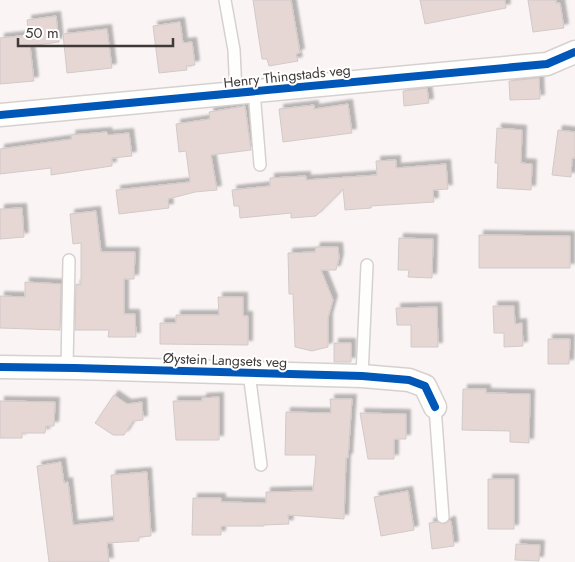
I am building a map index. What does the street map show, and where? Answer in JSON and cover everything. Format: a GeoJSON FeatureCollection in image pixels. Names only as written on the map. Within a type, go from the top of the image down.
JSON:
{"type":"FeatureCollection","features":[{"type":"Feature","properties":{"kind":"street","name":"Henry Thingstads veg"},"geometry":{"type":"LineString","coordinates":[[0,115],[546,64],[575,52]]}},
{"type":"Feature","properties":{"kind":"street","name":"Øystein Langsets veg"},"geometry":{"type":"LineString","coordinates":[[0,368],[362,376],[409,380],[425,386],[435,408]]}},
{"type":"Feature","properties":{"kind":"lane","name":"Henry Thingstads veg"},"geometry":{"type":"LineString","coordinates":[[226,0],[234,50],[245,93]]}},
{"type":"Feature","properties":{"kind":"lane"},"geometry":{"type":"LineString","coordinates":[[245,93],[260,165]]}},
{"type":"Feature","properties":{"kind":"lane"},"geometry":{"type":"LineString","coordinates":[[67,368],[69,260]]}},
{"type":"Feature","properties":{"kind":"lane"},"geometry":{"type":"LineString","coordinates":[[362,376],[367,265]]}},
{"type":"Feature","properties":{"kind":"lane"},"geometry":{"type":"LineString","coordinates":[[249,373],[262,465]]}},
{"type":"Feature","properties":{"kind":"lane","name":"Øystein Langsets veg"},"geometry":{"type":"LineString","coordinates":[[435,408],[443,517]]}},
{"type":"Feature","properties":{"kind":"building"},"geometry":{"type":"Polygon","coordinates":[[[253,0],[291,0],[300,53],[296,54],[298,61],[269,66],[267,59],[262,59],[253,0]]]}},
{"type":"Feature","properties":{"kind":"building"},"geometry":{"type":"Polygon","coordinates":[[[420,0],[505,0],[506,8],[425,24],[420,0]]]}},
{"type":"Feature","properties":{"kind":"building"},"geometry":{"type":"Polygon","coordinates":[[[528,0],[556,0],[556,3],[560,3],[564,28],[533,32],[528,0]]]}},
{"type":"Feature","properties":{"kind":"building"},"geometry":{"type":"Polygon","coordinates":[[[56,16],[59,42],[30,46],[34,81],[0,84],[0,38],[29,35],[27,20],[56,16]]]}},
{"type":"Feature","properties":{"kind":"building"},"geometry":{"type":"Polygon","coordinates":[[[180,22],[183,43],[192,42],[195,65],[186,66],[187,70],[159,73],[153,26],[180,22]]]}},
{"type":"Feature","properties":{"kind":"building"},"geometry":{"type":"Polygon","coordinates":[[[107,29],[112,68],[67,73],[63,34],[107,29]]]}},
{"type":"Feature","properties":{"kind":"building"},"geometry":{"type":"Polygon","coordinates":[[[539,78],[540,99],[510,100],[509,81],[539,78]]]}},
{"type":"Feature","properties":{"kind":"building"},"geometry":{"type":"Polygon","coordinates":[[[427,88],[429,103],[404,106],[403,91],[427,88]]]}},
{"type":"Feature","properties":{"kind":"building"},"geometry":{"type":"Polygon","coordinates":[[[348,104],[352,133],[283,142],[279,109],[314,105],[314,109],[348,104]]]}},
{"type":"Feature","properties":{"kind":"building"},"geometry":{"type":"Polygon","coordinates":[[[245,106],[251,150],[211,155],[217,190],[195,192],[168,199],[169,208],[119,214],[116,190],[190,182],[186,151],[179,152],[176,124],[210,119],[209,112],[245,106]]]}},
{"type":"Feature","properties":{"kind":"building"},"geometry":{"type":"Polygon","coordinates":[[[497,128],[522,130],[521,163],[532,164],[531,190],[497,188],[498,163],[495,163],[497,128]]]}},
{"type":"Feature","properties":{"kind":"building"},"geometry":{"type":"Polygon","coordinates":[[[558,130],[575,132],[575,158],[572,158],[571,177],[552,175],[558,130]]]}},
{"type":"Feature","properties":{"kind":"building"},"geometry":{"type":"Polygon","coordinates":[[[107,132],[108,135],[129,133],[132,156],[112,158],[112,166],[51,175],[51,168],[0,174],[0,149],[72,139],[71,135],[107,132]]]}},
{"type":"Feature","properties":{"kind":"building"},"geometry":{"type":"Polygon","coordinates":[[[396,160],[396,168],[446,164],[448,189],[433,190],[434,202],[371,206],[371,208],[345,210],[343,189],[316,216],[291,218],[291,213],[240,218],[239,206],[234,206],[232,190],[270,186],[270,178],[306,176],[306,180],[377,175],[376,161],[396,160]]]}},
{"type":"Feature","properties":{"kind":"building"},"geometry":{"type":"Polygon","coordinates":[[[22,208],[24,237],[0,239],[0,209],[22,208]]]}},
{"type":"Feature","properties":{"kind":"building"},"geometry":{"type":"Polygon","coordinates":[[[96,211],[101,252],[135,252],[134,279],[124,279],[124,314],[135,314],[136,337],[108,337],[109,330],[75,330],[76,284],[81,285],[81,243],[73,244],[70,214],[96,211]]]}},
{"type":"Feature","properties":{"kind":"building"},"geometry":{"type":"Polygon","coordinates":[[[479,235],[570,236],[570,268],[479,268],[479,235]]]}},
{"type":"Feature","properties":{"kind":"building"},"geometry":{"type":"Polygon","coordinates":[[[399,238],[433,239],[432,278],[408,277],[409,270],[398,270],[399,238]]]}},
{"type":"Feature","properties":{"kind":"building"},"geometry":{"type":"Polygon","coordinates":[[[316,247],[338,247],[339,258],[336,270],[321,270],[333,300],[328,318],[328,347],[312,351],[295,347],[293,294],[289,294],[288,253],[315,252],[316,247]]]}},
{"type":"Feature","properties":{"kind":"building"},"geometry":{"type":"Polygon","coordinates":[[[25,282],[61,284],[60,330],[0,328],[0,296],[25,297],[25,282]]]}},
{"type":"Feature","properties":{"kind":"building"},"geometry":{"type":"Polygon","coordinates":[[[218,297],[243,297],[243,316],[248,316],[248,345],[160,344],[160,323],[176,323],[176,315],[219,315],[218,297]]]}},
{"type":"Feature","properties":{"kind":"building"},"geometry":{"type":"Polygon","coordinates":[[[493,306],[514,306],[515,324],[522,323],[523,346],[504,347],[504,333],[494,333],[493,306]]]}},
{"type":"Feature","properties":{"kind":"building"},"geometry":{"type":"Polygon","coordinates":[[[437,307],[438,347],[411,347],[411,325],[397,325],[396,308],[437,307]]]}},
{"type":"Feature","properties":{"kind":"building"},"geometry":{"type":"Polygon","coordinates":[[[548,339],[570,339],[569,364],[548,364],[548,339]]]}},
{"type":"Feature","properties":{"kind":"building"},"geometry":{"type":"Polygon","coordinates":[[[334,343],[351,343],[351,362],[334,362],[334,343]]]}},
{"type":"Feature","properties":{"kind":"building"},"geometry":{"type":"Polygon","coordinates":[[[463,389],[486,389],[486,393],[530,394],[529,443],[510,442],[510,431],[462,430],[463,389]]]}},
{"type":"Feature","properties":{"kind":"building"},"geometry":{"type":"Polygon","coordinates":[[[114,395],[127,404],[142,402],[143,420],[133,421],[124,435],[113,435],[95,423],[114,395]]]}},
{"type":"Feature","properties":{"kind":"building"},"geometry":{"type":"Polygon","coordinates":[[[219,397],[219,440],[176,440],[173,401],[202,401],[202,398],[219,397]]]}},
{"type":"Feature","properties":{"kind":"building"},"geometry":{"type":"Polygon","coordinates":[[[330,399],[352,399],[348,458],[346,458],[344,519],[288,515],[289,524],[221,526],[221,535],[192,535],[193,498],[221,498],[221,502],[266,503],[266,492],[313,491],[316,455],[285,455],[286,412],[331,413],[330,399]]]}},
{"type":"Feature","properties":{"kind":"building"},"geometry":{"type":"Polygon","coordinates":[[[0,401],[55,402],[54,426],[46,426],[45,433],[22,433],[22,438],[0,438],[0,401]]]}},
{"type":"Feature","properties":{"kind":"building"},"geometry":{"type":"Polygon","coordinates":[[[360,413],[406,414],[406,439],[394,439],[394,459],[368,459],[360,413]]]}},
{"type":"Feature","properties":{"kind":"building"},"geometry":{"type":"Polygon","coordinates":[[[61,462],[64,483],[68,482],[73,525],[114,521],[111,475],[147,472],[151,536],[139,537],[139,541],[107,543],[109,562],[49,562],[37,466],[61,462]]]}},
{"type":"Feature","properties":{"kind":"building"},"geometry":{"type":"Polygon","coordinates":[[[488,479],[514,479],[514,529],[488,529],[488,479]]]}},
{"type":"Feature","properties":{"kind":"building"},"geometry":{"type":"Polygon","coordinates":[[[408,491],[414,530],[381,536],[374,497],[408,491]]]}},
{"type":"Feature","properties":{"kind":"building"},"geometry":{"type":"Polygon","coordinates":[[[451,521],[454,546],[432,549],[429,523],[438,522],[444,524],[451,521]]]}},
{"type":"Feature","properties":{"kind":"building"},"geometry":{"type":"Polygon","coordinates":[[[516,544],[540,545],[539,561],[515,560],[516,544]]]}},
{"type":"Feature","properties":{"kind":"cycle path"},"geometry":{"type":"LineString","coordinates":[[0,115],[547,64],[575,52]]}},
{"type":"Feature","properties":{"kind":"cycle path"},"geometry":{"type":"LineString","coordinates":[[0,367],[362,376],[409,380],[425,386],[435,407]]}}]}
